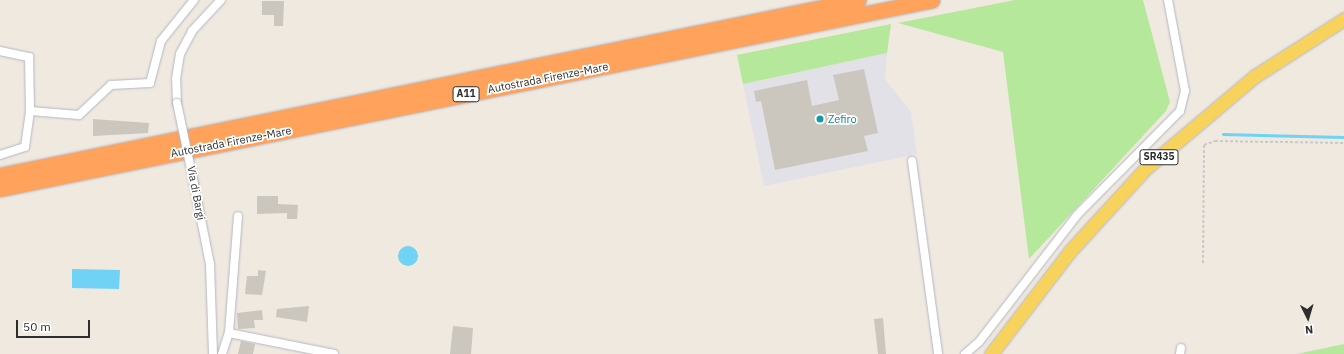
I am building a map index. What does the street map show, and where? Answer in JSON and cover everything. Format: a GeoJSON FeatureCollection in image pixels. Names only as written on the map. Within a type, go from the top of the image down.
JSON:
{"type":"FeatureCollection","features":[{"type":"Feature","properties":{"kind":"highway","name":"Autostrada Firenze-Mare"},"geometry":{"type":"LineString","coordinates":[[0,175],[858,0]]}},
{"type":"Feature","properties":{"kind":"highway","name":"Autostrada Firenze-Mare"},"geometry":{"type":"LineString","coordinates":[[0,189],[932,0]]}},
{"type":"Feature","properties":{"kind":"main road","name":"SR435"},"geometry":{"type":"LineString","coordinates":[[991,354],[1009,333],[1070,251],[1146,168],[1244,85],[1344,19]]}},
{"type":"Feature","properties":{"kind":"main road","name":"SR435"},"geometry":{"type":"LineString","coordinates":[[999,354],[1009,333]]}},
{"type":"Feature","properties":{"kind":"street"},"geometry":{"type":"LineString","coordinates":[[30,111],[76,116],[89,109],[110,85],[150,83],[161,41],[194,0]]}},
{"type":"Feature","properties":{"kind":"street","name":"Via di Bargi"},"geometry":{"type":"LineString","coordinates":[[213,354],[210,264],[177,103],[176,75],[180,54],[192,31],[221,0]]}},
{"type":"Feature","properties":{"kind":"street"},"geometry":{"type":"LineString","coordinates":[[965,354],[977,345],[1077,215],[1180,110],[1185,91],[1168,2]]}},
{"type":"Feature","properties":{"kind":"street"},"geometry":{"type":"LineString","coordinates":[[0,51],[29,57],[30,111],[25,147],[0,155]]}},
{"type":"Feature","properties":{"kind":"street"},"geometry":{"type":"LineString","coordinates":[[912,161],[938,354]]}},
{"type":"Feature","properties":{"kind":"street"},"geometry":{"type":"LineString","coordinates":[[222,354],[229,333],[238,216]]}},
{"type":"Feature","properties":{"kind":"street"},"geometry":{"type":"LineString","coordinates":[[229,333],[334,354]]}},
{"type":"Feature","properties":{"kind":"path"},"geometry":{"type":"LineString","coordinates":[[1203,262],[1204,145],[1215,140],[1344,143]]}},
{"type":"Feature","properties":{"kind":"shaded area"},"geometry":{"type":"Polygon","coordinates":[[[887,53],[885,79],[911,112],[917,154],[764,186],[743,84],[887,53]]]}},
{"type":"Feature","properties":{"kind":"green space"},"geometry":{"type":"Polygon","coordinates":[[[1015,0],[1143,0],[1170,102],[1166,111],[1029,259],[1003,52],[898,23],[1015,0]]]}},
{"type":"Feature","properties":{"kind":"green space"},"geometry":{"type":"Polygon","coordinates":[[[891,24],[887,53],[743,84],[737,55],[891,24]]]}},
{"type":"Feature","properties":{"kind":"green space"},"geometry":{"type":"Polygon","coordinates":[[[1344,344],[1344,354],[1297,354],[1344,344]]]}},
{"type":"Feature","properties":{"kind":"water"},"geometry":{"type":"Polygon","coordinates":[[[408,246],[415,249],[418,256],[415,263],[408,266],[401,263],[398,256],[401,249],[408,246]]]}},
{"type":"Feature","properties":{"kind":"water"},"geometry":{"type":"Polygon","coordinates":[[[72,269],[120,270],[119,289],[72,288],[72,269]]]}},
{"type":"Feature","properties":{"kind":"building"},"geometry":{"type":"Polygon","coordinates":[[[262,1],[284,1],[283,26],[274,26],[274,15],[262,15],[262,1]]]}},
{"type":"Feature","properties":{"kind":"building","name":"Zefiro"},"geometry":{"type":"Polygon","coordinates":[[[864,69],[878,133],[864,136],[868,151],[775,170],[761,101],[756,102],[754,91],[807,80],[812,106],[839,100],[833,75],[864,69]]]}},
{"type":"Feature","properties":{"kind":"building"},"geometry":{"type":"Polygon","coordinates":[[[93,119],[149,123],[148,133],[93,136],[93,119]]]}},
{"type":"Feature","properties":{"kind":"building"},"geometry":{"type":"Polygon","coordinates":[[[257,196],[278,196],[278,204],[298,205],[297,219],[287,219],[287,213],[257,214],[257,196]]]}},
{"type":"Feature","properties":{"kind":"building"},"geometry":{"type":"Polygon","coordinates":[[[258,270],[266,271],[262,295],[245,294],[247,276],[258,276],[258,270]]]}},
{"type":"Feature","properties":{"kind":"building"},"geometry":{"type":"Polygon","coordinates":[[[309,306],[307,322],[276,317],[277,309],[309,306]]]}},
{"type":"Feature","properties":{"kind":"building"},"geometry":{"type":"Polygon","coordinates":[[[262,310],[263,320],[254,320],[255,328],[238,329],[237,313],[262,310]]]}},
{"type":"Feature","properties":{"kind":"building"},"geometry":{"type":"Polygon","coordinates":[[[883,318],[886,354],[878,354],[874,319],[883,318]]]}},
{"type":"Feature","properties":{"kind":"building"},"geometry":{"type":"Polygon","coordinates":[[[453,326],[473,328],[471,354],[450,354],[453,326]]]}},
{"type":"Feature","properties":{"kind":"building"},"geometry":{"type":"Polygon","coordinates":[[[241,341],[255,344],[253,354],[238,354],[241,341]]]}},
{"type":"Feature","properties":{"kind":"waterway"},"geometry":{"type":"LineString","coordinates":[[1223,134],[1344,137]]}},
{"type":"Feature","properties":{"kind":"place","name":"Zefiro"},"geometry":{"type":"Point","coordinates":[820,119]}}]}
